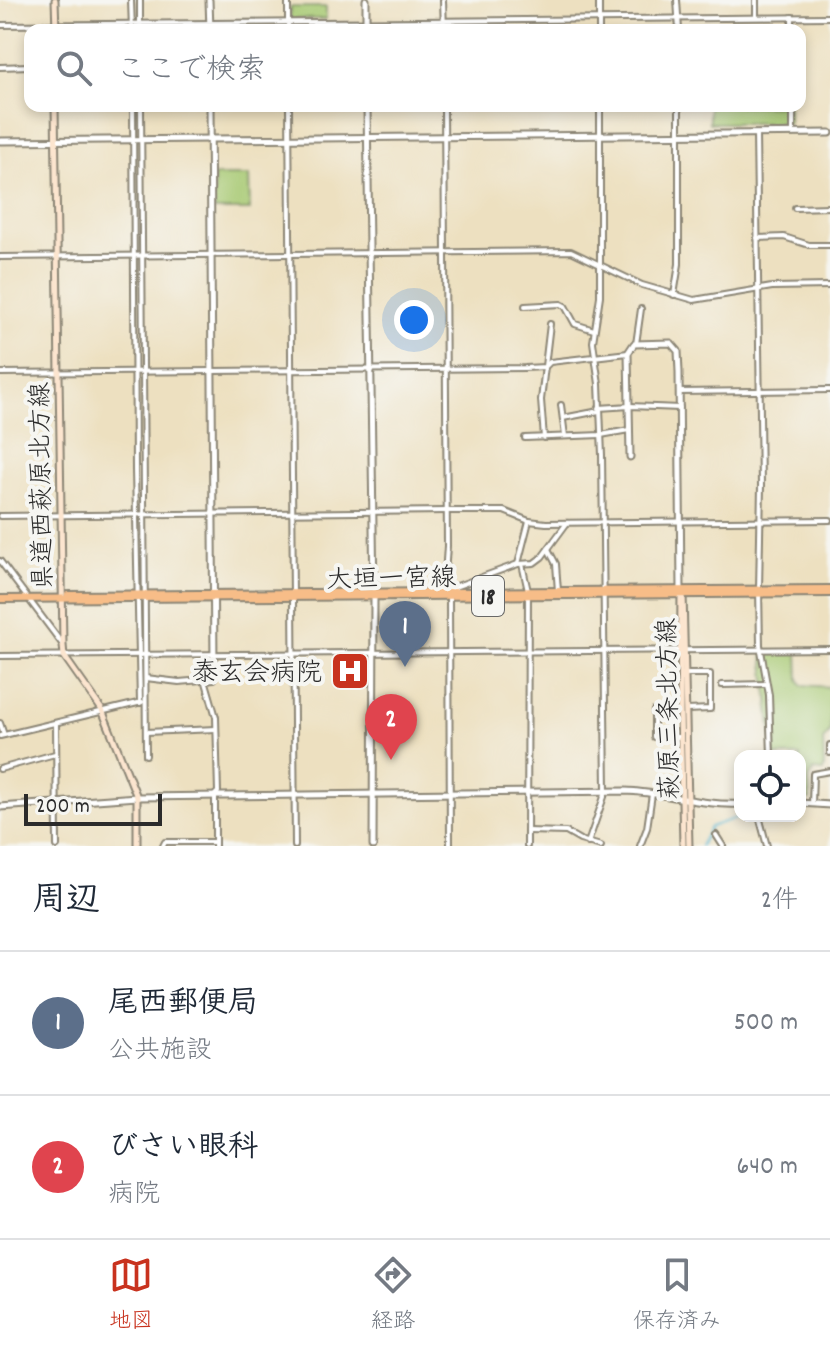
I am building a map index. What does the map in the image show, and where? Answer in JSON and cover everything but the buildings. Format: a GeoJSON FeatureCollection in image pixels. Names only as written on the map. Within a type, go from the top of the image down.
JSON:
{"type":"FeatureCollection","features":[{"type":"Feature","properties":{"kind":"main road"},"geometry":{"type":"LineString","coordinates":[[55,0],[56,24]]}},
{"type":"Feature","properties":{"kind":"main road","name":"県道西萩原北方線"},"geometry":{"type":"LineString","coordinates":[[55,112],[64,656],[102,712],[137,797],[137,846]]}},
{"type":"Feature","properties":{"kind":"main road","name":"大垣一宮線"},"geometry":{"type":"LineString","coordinates":[[527,594],[558,591],[830,591]]}},
{"type":"Feature","properties":{"kind":"main road","name":"大垣一宮線"},"geometry":{"type":"LineString","coordinates":[[0,598],[604,592]]}},
{"type":"Feature","properties":{"kind":"main road","name":"萩原三条北方線"},"geometry":{"type":"LineString","coordinates":[[682,593],[680,737],[685,798]]}},
{"type":"Feature","properties":{"kind":"main road","name":"萩原三条北方線"},"geometry":{"type":"LineString","coordinates":[[682,650],[687,710],[686,846]]}},
{"type":"Feature","properties":{"kind":"street"},"geometry":{"type":"LineString","coordinates":[[131,0],[132,24]]}},
{"type":"Feature","properties":{"kind":"street"},"geometry":{"type":"LineString","coordinates":[[140,0],[140,24]]}},
{"type":"Feature","properties":{"kind":"street"},"geometry":{"type":"LineString","coordinates":[[209,0],[210,22]]}},
{"type":"Feature","properties":{"kind":"street"},"geometry":{"type":"LineString","coordinates":[[288,0],[288,22]]}},
{"type":"Feature","properties":{"kind":"street"},"geometry":{"type":"LineString","coordinates":[[366,0],[366,21]]}},
{"type":"Feature","properties":{"kind":"street"},"geometry":{"type":"LineString","coordinates":[[443,0],[444,24]]}},
{"type":"Feature","properties":{"kind":"street"},"geometry":{"type":"LineString","coordinates":[[599,0],[599,24]]}},
{"type":"Feature","properties":{"kind":"street"},"geometry":{"type":"LineString","coordinates":[[677,0],[679,24]]}},
{"type":"Feature","properties":{"kind":"street"},"geometry":{"type":"LineString","coordinates":[[756,0],[756,17]]}},
{"type":"Feature","properties":{"kind":"street"},"geometry":{"type":"LineString","coordinates":[[792,17],[792,24]]}},
{"type":"Feature","properties":{"kind":"street"},"geometry":{"type":"LineString","coordinates":[[182,24],[830,17]]}},
{"type":"Feature","properties":{"kind":"street"},"geometry":{"type":"LineString","coordinates":[[0,25],[24,26]]}},
{"type":"Feature","properties":{"kind":"street"},"geometry":{"type":"LineString","coordinates":[[0,67],[24,66]]}},
{"type":"Feature","properties":{"kind":"street"},"geometry":{"type":"LineString","coordinates":[[133,112],[134,371],[140,514]]}},
{"type":"Feature","properties":{"kind":"street"},"geometry":{"type":"LineString","coordinates":[[141,112],[140,514],[146,755]]}},
{"type":"Feature","properties":{"kind":"street"},"geometry":{"type":"LineString","coordinates":[[146,678],[179,682],[214,679],[210,112]]}},
{"type":"Feature","properties":{"kind":"street"},"geometry":{"type":"LineString","coordinates":[[289,112],[295,846]]}},
{"type":"Feature","properties":{"kind":"street"},"geometry":{"type":"LineString","coordinates":[[367,112],[374,595],[373,846]]}},
{"type":"Feature","properties":{"kind":"street"},"geometry":{"type":"LineString","coordinates":[[444,112],[445,575],[449,594],[450,846]]}},
{"type":"Feature","properties":{"kind":"street"},"geometry":{"type":"LineString","coordinates":[[588,843],[606,791],[601,435],[599,384],[594,355],[601,264],[600,112]]}},
{"type":"Feature","properties":{"kind":"street"},"geometry":{"type":"LineString","coordinates":[[674,296],[679,264],[679,112]]}},
{"type":"Feature","properties":{"kind":"street"},"geometry":{"type":"LineString","coordinates":[[793,112],[793,133]]}},
{"type":"Feature","properties":{"kind":"street"},"geometry":{"type":"LineString","coordinates":[[0,141],[830,133]]}},
{"type":"Feature","properties":{"kind":"street"},"geometry":{"type":"LineString","coordinates":[[756,134],[759,592],[771,750]]}},
{"type":"Feature","properties":{"kind":"street"},"geometry":{"type":"LineString","coordinates":[[795,208],[830,207]]}},
{"type":"Feature","properties":{"kind":"street"},"geometry":{"type":"LineString","coordinates":[[757,238],[784,237],[809,245],[830,245]]}},
{"type":"Feature","properties":{"kind":"street"},"geometry":{"type":"LineString","coordinates":[[0,257],[571,251],[642,285],[694,300],[757,289],[830,286]]}},
{"type":"Feature","properties":{"kind":"street"},"geometry":{"type":"LineString","coordinates":[[525,306],[561,304],[575,324],[594,330]]}},
{"type":"Feature","properties":{"kind":"street"},"geometry":{"type":"LineString","coordinates":[[636,344],[641,309]]}},
{"type":"Feature","properties":{"kind":"street"},"geometry":{"type":"LineString","coordinates":[[544,438],[541,415],[550,324]]}},
{"type":"Feature","properties":{"kind":"street"},"geometry":{"type":"LineString","coordinates":[[630,457],[627,406],[630,347],[636,344],[671,343],[678,351],[680,392],[682,593]]}},
{"type":"Feature","properties":{"kind":"street"},"geometry":{"type":"LineString","coordinates":[[0,373],[525,368],[594,355],[628,353]]}},
{"type":"Feature","properties":{"kind":"street"},"geometry":{"type":"LineString","coordinates":[[680,392],[830,390]]}},
{"type":"Feature","properties":{"kind":"street"},"geometry":{"type":"LineString","coordinates":[[561,405],[565,436]]}},
{"type":"Feature","properties":{"kind":"street"},"geometry":{"type":"LineString","coordinates":[[563,418],[627,406],[680,408]]}},
{"type":"Feature","properties":{"kind":"street"},"geometry":{"type":"LineString","coordinates":[[525,438],[601,435],[629,430]]}},
{"type":"Feature","properties":{"kind":"street"},"geometry":{"type":"LineString","coordinates":[[0,516],[504,511],[529,521],[830,520]]}},
{"type":"Feature","properties":{"kind":"street"},"geometry":{"type":"LineString","coordinates":[[527,846],[527,594],[520,564],[529,521]]}},
{"type":"Feature","properties":{"kind":"street"},"geometry":{"type":"LineString","coordinates":[[449,594],[457,586],[520,564],[534,563],[567,522]]}},
{"type":"Feature","properties":{"kind":"street"},"geometry":{"type":"LineString","coordinates":[[548,549],[556,564],[558,591]]}},
{"type":"Feature","properties":{"kind":"street"},"geometry":{"type":"LineString","coordinates":[[0,561],[63,645]]}},
{"type":"Feature","properties":{"kind":"street"},"geometry":{"type":"LineString","coordinates":[[0,656],[830,649]]}},
{"type":"Feature","properties":{"kind":"street"},"geometry":{"type":"LineString","coordinates":[[142,656],[146,678],[143,702]]}},
{"type":"Feature","properties":{"kind":"street"},"geometry":{"type":"LineString","coordinates":[[686,674],[710,674],[710,709],[687,710]]}},
{"type":"Feature","properties":{"kind":"street"},"geometry":{"type":"LineString","coordinates":[[163,846],[165,842],[215,844],[215,795],[218,792],[215,710],[205,679]]}},
{"type":"Feature","properties":{"kind":"street"},"geometry":{"type":"LineString","coordinates":[[722,685],[766,684]]}},
{"type":"Feature","properties":{"kind":"street"},"geometry":{"type":"LineString","coordinates":[[0,723],[2,736],[143,702]]}},
{"type":"Feature","properties":{"kind":"street"},"geometry":{"type":"LineString","coordinates":[[680,711],[654,711],[654,737],[680,737]]}},
{"type":"Feature","properties":{"kind":"street"},"geometry":{"type":"LineString","coordinates":[[56,723],[57,846]]}},
{"type":"Feature","properties":{"kind":"street"},"geometry":{"type":"LineString","coordinates":[[146,732],[216,729]]}},
{"type":"Feature","properties":{"kind":"street"},"geometry":{"type":"LineString","coordinates":[[830,745],[830,753]]}},
{"type":"Feature","properties":{"kind":"street"},"geometry":{"type":"LineString","coordinates":[[0,769],[56,754]]}},
{"type":"Feature","properties":{"kind":"street"},"geometry":{"type":"LineString","coordinates":[[812,804],[813,774],[830,771]]}},
{"type":"Feature","properties":{"kind":"street"},"geometry":{"type":"LineString","coordinates":[[0,807],[137,797],[606,791],[652,792],[716,804],[734,804]]}},
{"type":"Feature","properties":{"kind":"street"},"geometry":{"type":"LineString","coordinates":[[640,846],[647,828],[652,792]]}},
{"type":"Feature","properties":{"kind":"street"},"geometry":{"type":"LineString","coordinates":[[806,804],[830,805]]}},
{"type":"Feature","properties":{"kind":"street"},"geometry":{"type":"LineString","coordinates":[[761,822],[767,846]]}},
{"type":"Feature","properties":{"kind":"street"},"geometry":{"type":"LineString","coordinates":[[527,831],[566,832],[601,846]]}},
{"type":"Feature","properties":{"kind":"street"},"geometry":{"type":"LineString","coordinates":[[716,835],[723,846]]}},
{"type":"Feature","properties":{"kind":"green space"},"geometry":{"type":"Polygon","coordinates":[[[290,7],[326,7],[326,19],[290,19],[290,7]]]}},
{"type":"Feature","properties":{"kind":"green space"},"geometry":{"type":"Polygon","coordinates":[[[709,112],[788,112],[788,123],[709,123],[709,112]]]}},
{"type":"Feature","properties":{"kind":"green space"},"geometry":{"type":"Polygon","coordinates":[[[214,176],[249,176],[250,210],[214,210],[214,176]]]}},
{"type":"Feature","properties":{"kind":"green space"},"geometry":{"type":"Polygon","coordinates":[[[763,652],[798,652],[802,685],[830,687],[830,732],[823,740],[824,768],[823,771],[813,770],[809,779],[810,800],[806,800],[806,750],[773,750],[763,652]]]}},
{"type":"Feature","properties":{"kind":"waterway"},"geometry":{"type":"LineString","coordinates":[[700,846],[710,827],[734,819]]}},
{"type":"Feature","properties":{"kind":"place","name":"尾西郵便局"},"geometry":{"type":"Point","coordinates":[405,667]}},
{"type":"Feature","properties":{"kind":"place","name":"泰玄会病院"},"geometry":{"type":"Point","coordinates":[350,671]}},
{"type":"Feature","properties":{"kind":"place","name":"びさい眼科"},"geometry":{"type":"Point","coordinates":[391,760]}}]}
